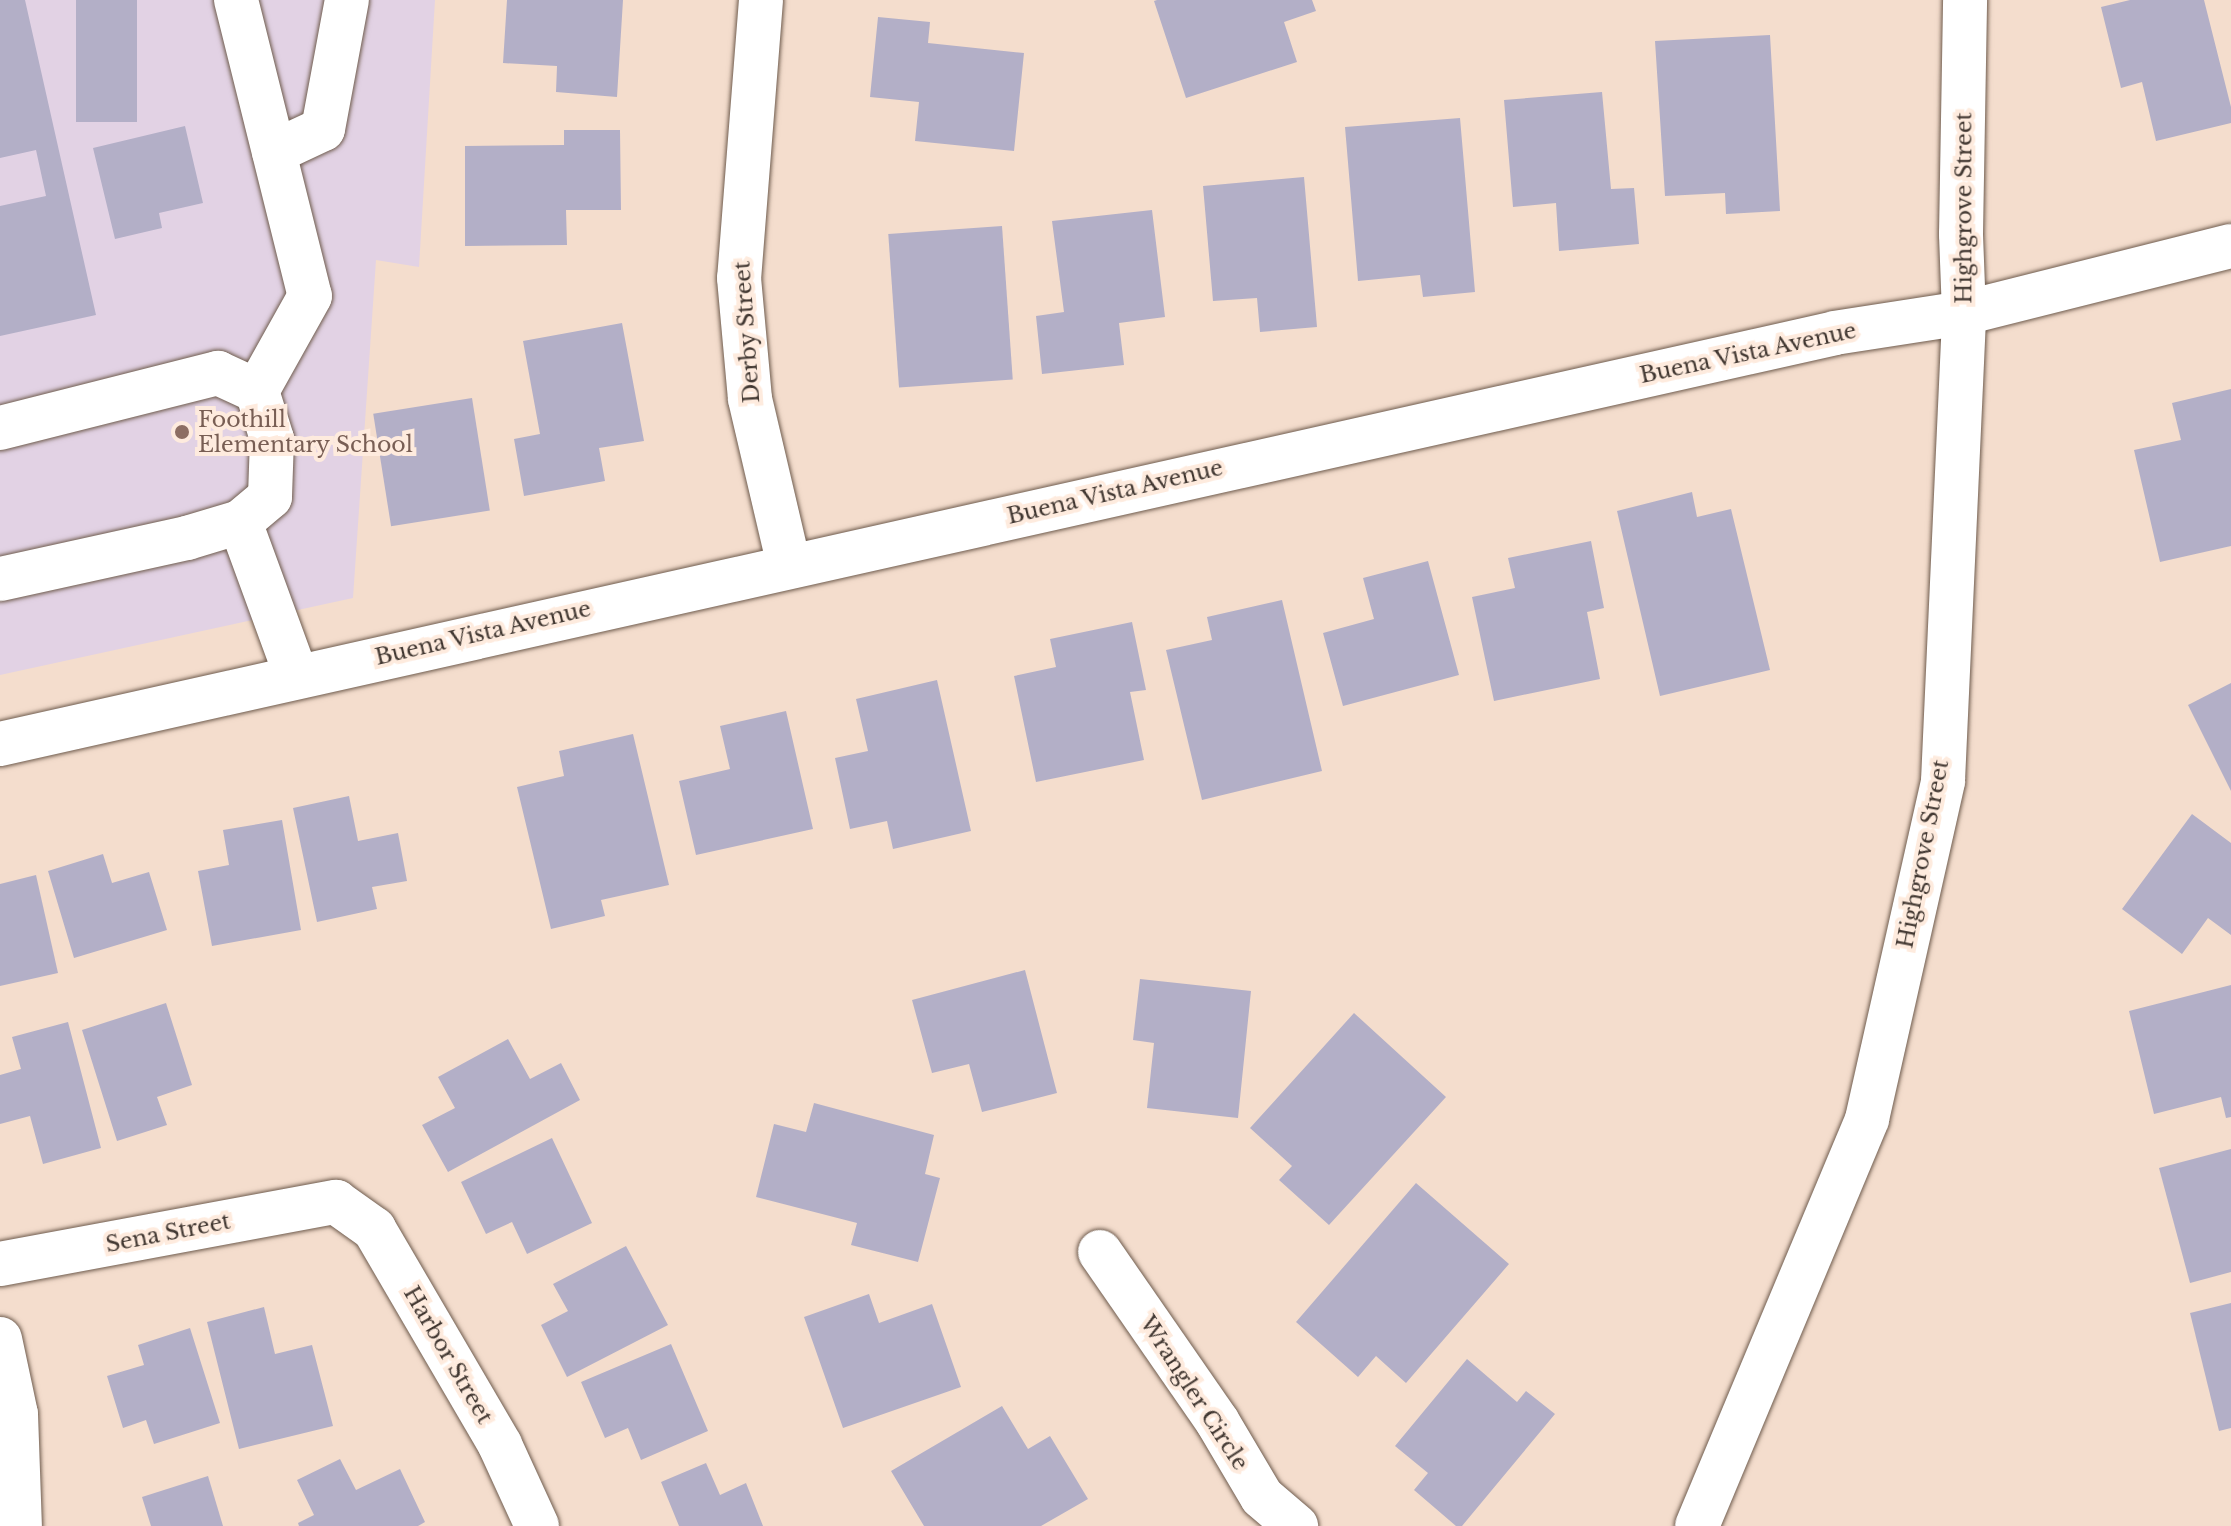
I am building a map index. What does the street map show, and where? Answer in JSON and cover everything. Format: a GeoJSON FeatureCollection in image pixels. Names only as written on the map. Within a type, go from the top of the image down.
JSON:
{"type":"FeatureCollection","features":[{"type":"Feature","properties":{"kind":"street"},"geometry":{"type":"LineString","coordinates":[[0,579],[187,538],[240,522],[270,497],[272,439],[257,391],[310,296],[236,0]]}},
{"type":"Feature","properties":{"kind":"street"},"geometry":{"type":"LineString","coordinates":[[274,152],[323,129],[347,0]]}},
{"type":"Feature","properties":{"kind":"street","name":"Derby Street"},"geometry":{"type":"LineString","coordinates":[[761,0],[739,278],[750,399],[789,565]]}},
{"type":"Feature","properties":{"kind":"street","name":"Highgrove Street"},"geometry":{"type":"LineString","coordinates":[[1697,1526],[1867,1119],[1943,781],[1964,313],[1961,234],[1965,0]]}},
{"type":"Feature","properties":{"kind":"street","name":"Buena Vista Avenue"},"geometry":{"type":"LineString","coordinates":[[0,744],[296,675],[1835,333],[1964,313],[2231,246]]}},
{"type":"Feature","properties":{"kind":"street"},"geometry":{"type":"LineString","coordinates":[[0,428],[218,373],[257,391]]}},
{"type":"Feature","properties":{"kind":"street"},"geometry":{"type":"LineString","coordinates":[[240,522],[296,675]]}},
{"type":"Feature","properties":{"kind":"street","name":"Sena Street"},"geometry":{"type":"LineString","coordinates":[[0,1264],[336,1202]]}},
{"type":"Feature","properties":{"kind":"street","name":"Harbor Street"},"geometry":{"type":"LineString","coordinates":[[336,1202],[374,1229],[500,1445],[537,1526]]}},
{"type":"Feature","properties":{"kind":"street","name":"Wrangler Circle"},"geometry":{"type":"LineString","coordinates":[[1100,1252],[1217,1421],[1262,1497],[1296,1526]]}},
{"type":"Feature","properties":{"kind":"street"},"geometry":{"type":"LineString","coordinates":[[0,1339],[16,1414],[20,1526]]}},
{"type":"Feature","properties":{"kind":"shaded area","name":"Foothill Elementary School"},"geometry":{"type":"Polygon","coordinates":[[[0,0],[435,0],[419,267],[376,260],[353,598],[0,675],[0,0]]]}},
{"type":"Feature","properties":{"kind":"building"},"geometry":{"type":"Polygon","coordinates":[[[0,0],[25,0],[96,315],[0,336],[0,206],[46,196],[36,150],[0,158],[0,0]]]}},
{"type":"Feature","properties":{"kind":"building"},"geometry":{"type":"Polygon","coordinates":[[[76,0],[137,0],[137,122],[76,122],[76,0]]]}},
{"type":"Feature","properties":{"kind":"building"},"geometry":{"type":"Polygon","coordinates":[[[507,0],[623,0],[617,97],[556,92],[557,66],[503,63],[507,0]]]}},
{"type":"Feature","properties":{"kind":"building"},"geometry":{"type":"Polygon","coordinates":[[[1312,0],[1316,11],[1284,22],[1297,62],[1186,98],[1154,1],[1312,0]]]}},
{"type":"Feature","properties":{"kind":"building"},"geometry":{"type":"Polygon","coordinates":[[[2130,0],[2204,0],[2231,107],[2231,123],[2156,141],[2142,82],[2121,88],[2101,7],[2130,0]]]}},
{"type":"Feature","properties":{"kind":"building"},"geometry":{"type":"Polygon","coordinates":[[[878,17],[930,22],[928,43],[1024,53],[1014,151],[915,141],[919,102],[870,97],[878,17]]]}},
{"type":"Feature","properties":{"kind":"building"},"geometry":{"type":"Polygon","coordinates":[[[1770,35],[1780,211],[1726,214],[1725,193],[1665,196],[1655,41],[1770,35]]]}},
{"type":"Feature","properties":{"kind":"building"},"geometry":{"type":"Polygon","coordinates":[[[1602,92],[1611,189],[1634,188],[1639,244],[1559,251],[1556,203],[1513,207],[1504,100],[1602,92]]]}},
{"type":"Feature","properties":{"kind":"building"},"geometry":{"type":"Polygon","coordinates":[[[1460,118],[1475,292],[1423,297],[1420,275],[1358,281],[1345,127],[1460,118]]]}},
{"type":"Feature","properties":{"kind":"building"},"geometry":{"type":"Polygon","coordinates":[[[185,126],[203,203],[159,213],[162,228],[115,239],[93,148],[185,126]]]}},
{"type":"Feature","properties":{"kind":"building"},"geometry":{"type":"Polygon","coordinates":[[[564,130],[620,130],[621,210],[566,210],[567,245],[465,246],[465,146],[564,145],[564,130]]]}},
{"type":"Feature","properties":{"kind":"building"},"geometry":{"type":"Polygon","coordinates":[[[1304,177],[1317,327],[1260,332],[1257,298],[1213,301],[1203,186],[1304,177]]]}},
{"type":"Feature","properties":{"kind":"building"},"geometry":{"type":"Polygon","coordinates":[[[1152,210],[1165,317],[1119,323],[1124,365],[1042,374],[1036,316],[1064,312],[1052,221],[1152,210]]]}},
{"type":"Feature","properties":{"kind":"building"},"geometry":{"type":"Polygon","coordinates":[[[1002,226],[1013,380],[899,388],[888,234],[1002,226]]]}},
{"type":"Feature","properties":{"kind":"building"},"geometry":{"type":"Polygon","coordinates":[[[622,323],[644,441],[599,448],[605,481],[524,496],[514,439],[540,434],[523,341],[622,323]]]}},
{"type":"Feature","properties":{"kind":"building"},"geometry":{"type":"Polygon","coordinates":[[[2231,389],[2231,546],[2160,562],[2134,450],[2181,440],[2172,403],[2231,389]]]}},
{"type":"Feature","properties":{"kind":"building"},"geometry":{"type":"Polygon","coordinates":[[[472,398],[490,511],[391,526],[373,414],[472,398]]]}},
{"type":"Feature","properties":{"kind":"building"},"geometry":{"type":"Polygon","coordinates":[[[1692,492],[1697,517],[1731,509],[1770,670],[1660,696],[1617,511],[1692,492]]]}},
{"type":"Feature","properties":{"kind":"building"},"geometry":{"type":"Polygon","coordinates":[[[1591,541],[1604,608],[1587,612],[1600,679],[1494,701],[1472,597],[1515,588],[1508,558],[1591,541]]]}},
{"type":"Feature","properties":{"kind":"building"},"geometry":{"type":"Polygon","coordinates":[[[1428,561],[1459,675],[1343,706],[1323,633],[1374,619],[1363,578],[1428,561]]]}},
{"type":"Feature","properties":{"kind":"building"},"geometry":{"type":"Polygon","coordinates":[[[1282,600],[1322,771],[1202,800],[1166,650],[1212,640],[1207,617],[1282,600]]]}},
{"type":"Feature","properties":{"kind":"building"},"geometry":{"type":"Polygon","coordinates":[[[1132,622],[1146,690],[1130,692],[1144,760],[1036,782],[1014,676],[1056,667],[1050,639],[1132,622]]]}},
{"type":"Feature","properties":{"kind":"building"},"geometry":{"type":"Polygon","coordinates":[[[937,680],[971,831],[893,849],[887,821],[850,829],[835,758],[868,751],[856,699],[937,680]]]}},
{"type":"Feature","properties":{"kind":"building"},"geometry":{"type":"Polygon","coordinates":[[[2231,683],[2231,791],[2188,705],[2231,683]]]}},
{"type":"Feature","properties":{"kind":"building"},"geometry":{"type":"Polygon","coordinates":[[[786,711],[813,829],[696,855],[679,781],[730,769],[720,726],[786,711]]]}},
{"type":"Feature","properties":{"kind":"building"},"geometry":{"type":"Polygon","coordinates":[[[633,734],[669,885],[601,900],[605,916],[551,929],[517,787],[564,776],[559,751],[633,734]]]}},
{"type":"Feature","properties":{"kind":"building"},"geometry":{"type":"Polygon","coordinates":[[[349,796],[358,841],[398,833],[407,881],[372,887],[377,909],[317,922],[293,808],[349,796]]]}},
{"type":"Feature","properties":{"kind":"building"},"geometry":{"type":"Polygon","coordinates":[[[2192,814],[2231,843],[2231,935],[2208,918],[2182,954],[2122,909],[2192,814]]]}},
{"type":"Feature","properties":{"kind":"building"},"geometry":{"type":"Polygon","coordinates":[[[282,820],[301,930],[212,946],[198,871],[229,865],[223,830],[282,820]]]}},
{"type":"Feature","properties":{"kind":"building"},"geometry":{"type":"Polygon","coordinates":[[[103,854],[112,883],[149,872],[167,930],[74,958],[48,871],[103,854]]]}},
{"type":"Feature","properties":{"kind":"building"},"geometry":{"type":"Polygon","coordinates":[[[36,875],[58,973],[0,986],[0,884],[36,875]]]}},
{"type":"Feature","properties":{"kind":"building"},"geometry":{"type":"Polygon","coordinates":[[[1025,970],[1057,1093],[982,1112],[969,1064],[932,1073],[912,1000],[1025,970]]]}},
{"type":"Feature","properties":{"kind":"building"},"geometry":{"type":"Polygon","coordinates":[[[1140,979],[1251,991],[1238,1118],[1147,1108],[1154,1043],[1133,1040],[1140,979]]]}},
{"type":"Feature","properties":{"kind":"building"},"geometry":{"type":"Polygon","coordinates":[[[2231,985],[2231,1117],[2226,1118],[2221,1097],[2154,1114],[2129,1011],[2231,985]]]}},
{"type":"Feature","properties":{"kind":"building"},"geometry":{"type":"Polygon","coordinates":[[[166,1003],[192,1085],[157,1097],[167,1125],[117,1141],[82,1030],[166,1003]]]}},
{"type":"Feature","properties":{"kind":"building"},"geometry":{"type":"Polygon","coordinates":[[[1354,1013],[1446,1097],[1329,1225],[1279,1180],[1292,1166],[1250,1128],[1354,1013]]]}},
{"type":"Feature","properties":{"kind":"building"},"geometry":{"type":"Polygon","coordinates":[[[68,1022],[101,1148],[43,1164],[30,1116],[0,1124],[0,1075],[21,1069],[12,1037],[68,1022]]]}},
{"type":"Feature","properties":{"kind":"building"},"geometry":{"type":"Polygon","coordinates":[[[508,1039],[530,1079],[561,1063],[580,1100],[448,1172],[422,1125],[455,1108],[438,1077],[508,1039]]]}},
{"type":"Feature","properties":{"kind":"building"},"geometry":{"type":"Polygon","coordinates":[[[814,1103],[934,1135],[925,1174],[940,1178],[918,1262],[851,1245],[857,1223],[756,1197],[774,1124],[806,1132],[814,1103]]]}},
{"type":"Feature","properties":{"kind":"building"},"geometry":{"type":"Polygon","coordinates":[[[552,1138],[592,1223],[527,1254],[512,1222],[486,1234],[461,1182],[552,1138]]]}},
{"type":"Feature","properties":{"kind":"building"},"geometry":{"type":"Polygon","coordinates":[[[2231,1149],[2231,1272],[2190,1283],[2159,1168],[2231,1149]]]}},
{"type":"Feature","properties":{"kind":"building"},"geometry":{"type":"Polygon","coordinates":[[[1416,1183],[1509,1264],[1406,1383],[1376,1356],[1358,1377],[1296,1322],[1416,1183]]]}},
{"type":"Feature","properties":{"kind":"building"},"geometry":{"type":"Polygon","coordinates":[[[626,1246],[668,1325],[567,1377],[541,1325],[568,1311],[553,1284],[626,1246]]]}},
{"type":"Feature","properties":{"kind":"building"},"geometry":{"type":"Polygon","coordinates":[[[869,1294],[879,1323],[932,1304],[961,1387],[843,1428],[804,1317],[869,1294]]]}},
{"type":"Feature","properties":{"kind":"building"},"geometry":{"type":"Polygon","coordinates":[[[2231,1303],[2231,1428],[2219,1431],[2190,1313],[2231,1303]]]}},
{"type":"Feature","properties":{"kind":"building"},"geometry":{"type":"Polygon","coordinates":[[[264,1307],[275,1354],[312,1345],[333,1426],[239,1449],[207,1322],[264,1307]]]}},
{"type":"Feature","properties":{"kind":"building"},"geometry":{"type":"Polygon","coordinates":[[[190,1328],[220,1423],[154,1444],[146,1420],[123,1428],[107,1376],[144,1365],[138,1345],[190,1328]]]}},
{"type":"Feature","properties":{"kind":"building"},"geometry":{"type":"Polygon","coordinates":[[[671,1344],[708,1431],[641,1460],[628,1428],[605,1438],[581,1382],[671,1344]]]}},
{"type":"Feature","properties":{"kind":"building"},"geometry":{"type":"Polygon","coordinates":[[[1467,1359],[1517,1402],[1526,1391],[1555,1414],[1462,1526],[1456,1526],[1414,1490],[1428,1473],[1395,1446],[1467,1359]]]}},
{"type":"Feature","properties":{"kind":"building"},"geometry":{"type":"Polygon","coordinates":[[[1002,1406],[1028,1449],[1050,1436],[1088,1499],[1041,1526],[924,1526],[891,1471],[1002,1406]]]}},
{"type":"Feature","properties":{"kind":"building"},"geometry":{"type":"Polygon","coordinates":[[[340,1459],[356,1490],[400,1469],[425,1522],[418,1526],[299,1526],[298,1523],[314,1515],[297,1480],[340,1459]]]}},
{"type":"Feature","properties":{"kind":"building"},"geometry":{"type":"Polygon","coordinates":[[[706,1463],[720,1495],[746,1483],[763,1526],[679,1526],[661,1482],[706,1463]]]}},
{"type":"Feature","properties":{"kind":"building"},"geometry":{"type":"Polygon","coordinates":[[[208,1476],[223,1526],[151,1526],[142,1497],[208,1476]]]}},
{"type":"Feature","properties":{"kind":"place","name":"Foothill Elementary School"},"geometry":{"type":"Point","coordinates":[182,432]}}]}
